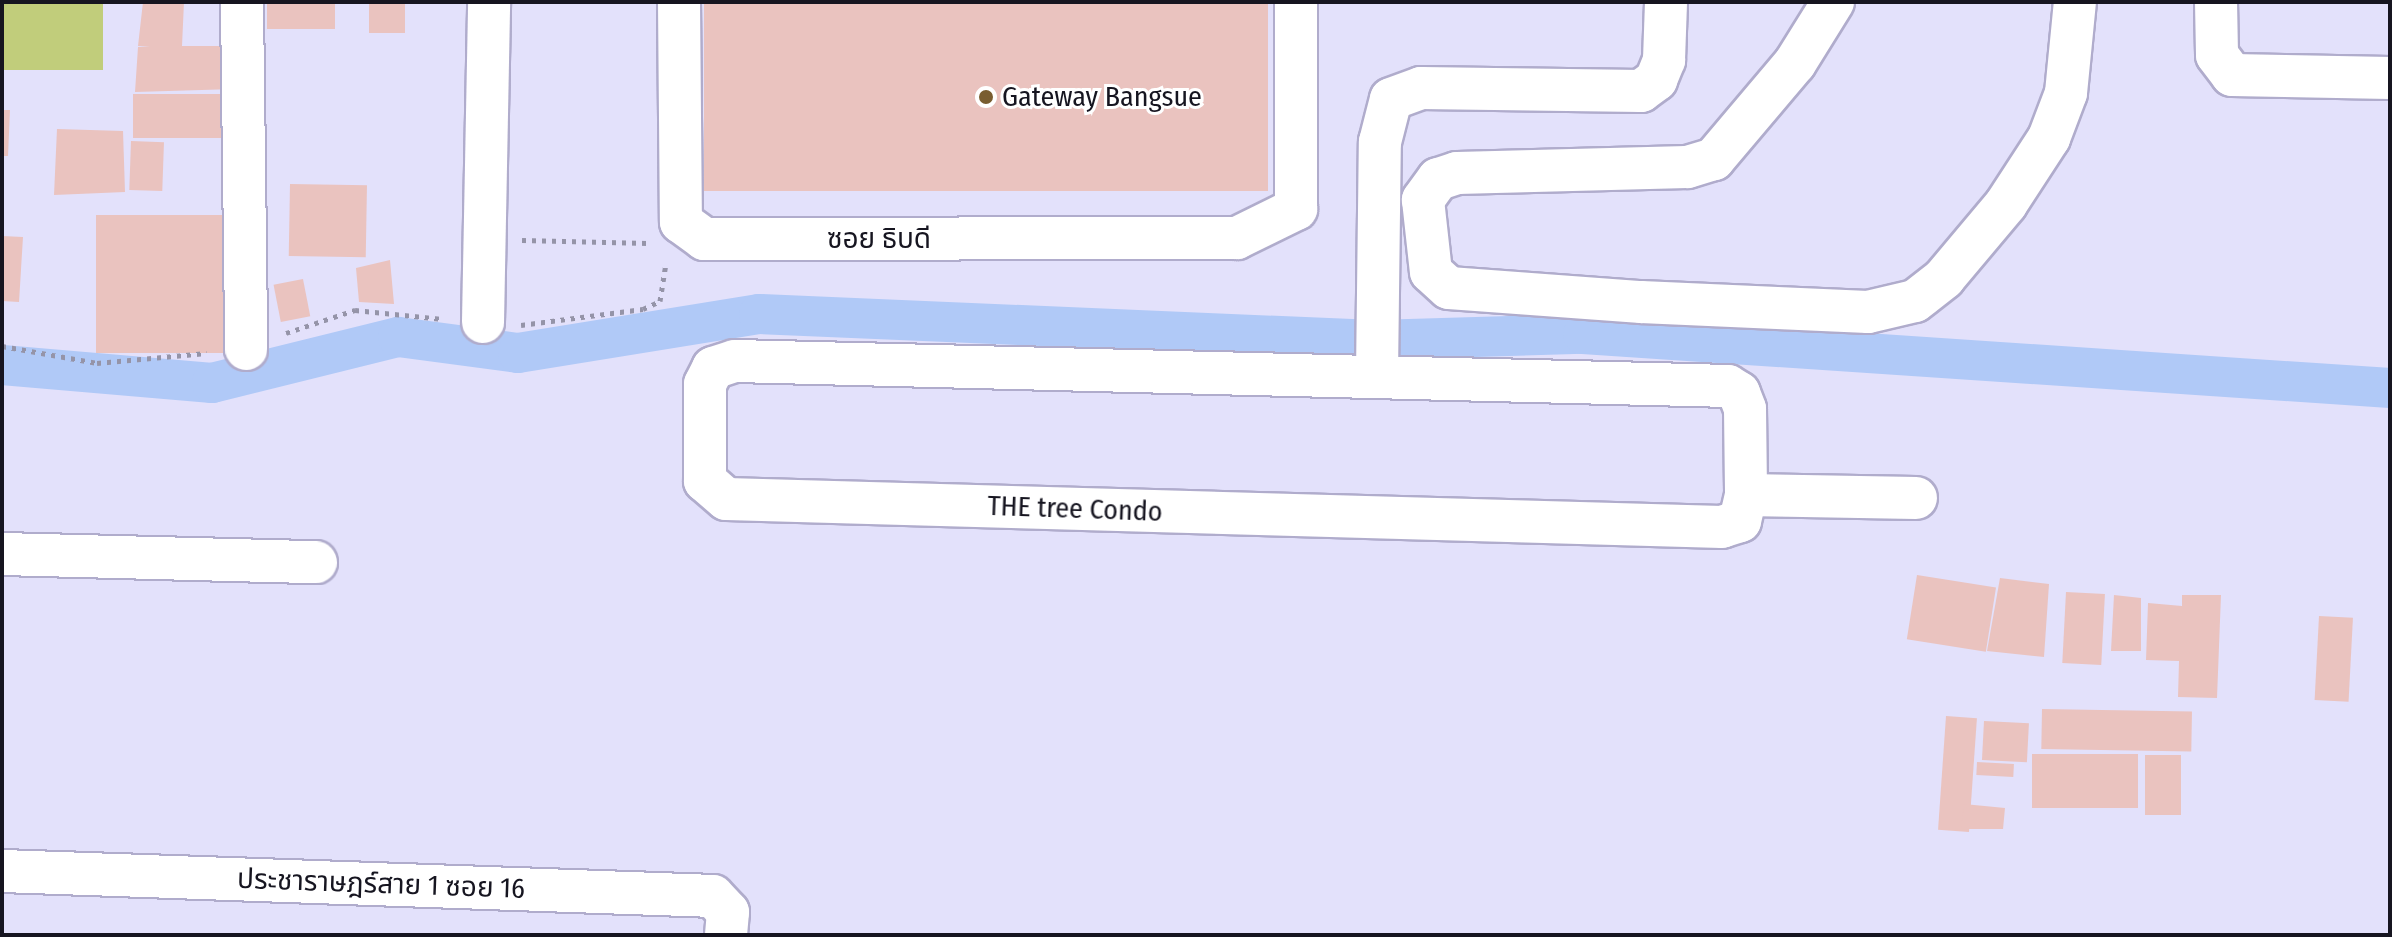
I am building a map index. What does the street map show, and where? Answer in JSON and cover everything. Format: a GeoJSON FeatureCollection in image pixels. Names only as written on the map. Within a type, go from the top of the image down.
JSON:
{"type":"FeatureCollection","features":[{"type":"Feature","properties":{"kind":"street"},"geometry":{"type":"LineString","coordinates":[[242,2],[246,349]]}},
{"type":"Feature","properties":{"kind":"street"},"geometry":{"type":"LineString","coordinates":[[483,322],[489,2]]}},
{"type":"Feature","properties":{"kind":"street","name":"ซอย ธิบดี"},"geometry":{"type":"LineString","coordinates":[[679,2],[681,222],[704,239],[1237,238],[1296,209],[1296,2]]}},
{"type":"Feature","properties":{"kind":"street"},"geometry":{"type":"LineString","coordinates":[[1378,350],[1380,142],[1391,99],[1421,88],[1641,91],[1656,80],[1664,60],[1666,2]]}},
{"type":"Feature","properties":{"kind":"street"},"geometry":{"type":"LineString","coordinates":[[1833,2],[1795,63],[1714,159],[1687,167],[1457,173],[1438,179],[1423,200],[1431,272],[1449,288],[1641,302],[1868,312],[1915,301],[1944,278],[2006,204],[2049,138],[2066,93],[2075,2]]}},
{"type":"Feature","properties":{"kind":"street"},"geometry":{"type":"LineString","coordinates":[[2216,2],[2217,55],[2232,75],[2390,78]]}},
{"type":"Feature","properties":{"kind":"street","name":"THE tree Condo"},"geometry":{"type":"LineString","coordinates":[[1378,350],[1728,386],[1739,393],[1745,409],[1746,495],[1740,521],[1722,527],[726,499],[705,481],[705,384],[713,368],[724,362],[1378,350]]}},
{"type":"Feature","properties":{"kind":"street"},"geometry":{"type":"LineString","coordinates":[[1746,495],[1916,498]]}},
{"type":"Feature","properties":{"kind":"street"},"geometry":{"type":"LineString","coordinates":[[2,554],[316,562]]}},
{"type":"Feature","properties":{"kind":"street","name":"ประชาราษฎร์สาย 1 ซอย 16"},"geometry":{"type":"LineString","coordinates":[[2,871],[713,896],[728,912],[726,935]]}},
{"type":"Feature","properties":{"kind":"path"},"geometry":{"type":"LineString","coordinates":[[484,239],[665,243]]}},
{"type":"Feature","properties":{"kind":"path"},"geometry":{"type":"LineString","coordinates":[[483,322],[544,326],[643,309],[660,301],[666,256]]}},
{"type":"Feature","properties":{"kind":"green space"},"geometry":{"type":"Polygon","coordinates":[[[2,2],[103,2],[103,70],[2,70],[2,2]]]}},
{"type":"Feature","properties":{"kind":"building"},"geometry":{"type":"Polygon","coordinates":[[[143,2],[184,2],[182,46],[235,46],[235,89],[135,92],[138,47],[150,47],[138,46],[143,2]]]}},
{"type":"Feature","properties":{"kind":"building"},"geometry":{"type":"Polygon","coordinates":[[[267,2],[335,2],[335,29],[267,29],[267,2]]]}},
{"type":"Feature","properties":{"kind":"building"},"geometry":{"type":"Polygon","coordinates":[[[369,2],[405,2],[405,33],[369,33],[369,2]]]}},
{"type":"Feature","properties":{"kind":"building","name":"Gateway Bangsue"},"geometry":{"type":"Polygon","coordinates":[[[704,2],[1268,2],[1268,191],[704,191],[704,2]]]}},
{"type":"Feature","properties":{"kind":"building"},"geometry":{"type":"Polygon","coordinates":[[[133,94],[237,94],[237,138],[133,138],[133,94]]]}},
{"type":"Feature","properties":{"kind":"building"},"geometry":{"type":"Polygon","coordinates":[[[2,110],[10,110],[8,156],[2,156],[2,110]]]}},
{"type":"Feature","properties":{"kind":"building"},"geometry":{"type":"Polygon","coordinates":[[[57,129],[123,131],[125,192],[54,195],[57,129]]]}},
{"type":"Feature","properties":{"kind":"building"},"geometry":{"type":"Polygon","coordinates":[[[131,141],[164,142],[162,191],[129,190],[131,141]]]}},
{"type":"Feature","properties":{"kind":"building"},"geometry":{"type":"Polygon","coordinates":[[[290,184],[367,185],[366,257],[289,256],[290,184]]]}},
{"type":"Feature","properties":{"kind":"building"},"geometry":{"type":"Polygon","coordinates":[[[96,215],[240,215],[240,353],[96,353],[96,215]]]}},
{"type":"Feature","properties":{"kind":"building"},"geometry":{"type":"Polygon","coordinates":[[[2,236],[23,237],[19,302],[2,301],[2,236]]]}},
{"type":"Feature","properties":{"kind":"building"},"geometry":{"type":"Polygon","coordinates":[[[390,260],[394,304],[359,302],[356,268],[390,260]]]}},
{"type":"Feature","properties":{"kind":"building"},"geometry":{"type":"Polygon","coordinates":[[[303,279],[310,316],[281,322],[274,285],[303,279]]]}},
{"type":"Feature","properties":{"kind":"building"},"geometry":{"type":"Polygon","coordinates":[[[1917,575],[1996,588],[1986,652],[1907,639],[1917,575]]]}},
{"type":"Feature","properties":{"kind":"building"},"geometry":{"type":"Polygon","coordinates":[[[2000,578],[2049,584],[2044,657],[1987,651],[2000,578]]]}},
{"type":"Feature","properties":{"kind":"building"},"geometry":{"type":"Polygon","coordinates":[[[2066,592],[2105,594],[2101,665],[2062,663],[2066,592]]]}},
{"type":"Feature","properties":{"kind":"building"},"geometry":{"type":"Polygon","coordinates":[[[2114,595],[2141,598],[2141,651],[2111,651],[2114,595]]]}},
{"type":"Feature","properties":{"kind":"building"},"geometry":{"type":"Polygon","coordinates":[[[2182,595],[2221,595],[2217,698],[2178,697],[2179,661],[2146,660],[2148,603],[2182,606],[2182,595]]]}},
{"type":"Feature","properties":{"kind":"building"},"geometry":{"type":"Polygon","coordinates":[[[2319,616],[2353,618],[2349,702],[2315,700],[2319,616]]]}},
{"type":"Feature","properties":{"kind":"building"},"geometry":{"type":"Polygon","coordinates":[[[2042,709],[2192,712],[2191,752],[2041,749],[2042,709]]]}},
{"type":"Feature","properties":{"kind":"building"},"geometry":{"type":"Polygon","coordinates":[[[1946,716],[1977,718],[1969,832],[1938,830],[1946,716]]]}},
{"type":"Feature","properties":{"kind":"building"},"geometry":{"type":"Polygon","coordinates":[[[1984,721],[2029,723],[2027,762],[1982,760],[1984,721]]]}},
{"type":"Feature","properties":{"kind":"building"},"geometry":{"type":"Polygon","coordinates":[[[2032,754],[2138,754],[2138,808],[2032,808],[2032,754]]]}},
{"type":"Feature","properties":{"kind":"building"},"geometry":{"type":"Polygon","coordinates":[[[2145,755],[2181,755],[2181,815],[2145,815],[2145,755]]]}},
{"type":"Feature","properties":{"kind":"building"},"geometry":{"type":"Polygon","coordinates":[[[1977,762],[2014,764],[2013,777],[1976,775],[1977,762]]]}},
{"type":"Feature","properties":{"kind":"building"},"geometry":{"type":"Polygon","coordinates":[[[1964,804],[2005,808],[2003,829],[1961,829],[1964,804]]]}},
{"type":"Feature","properties":{"kind":"waterway"},"geometry":{"type":"LineString","coordinates":[[2,365],[212,383],[398,337],[518,353],[759,314],[1375,340],[1583,334],[2390,388]]}},
{"type":"Feature","properties":{"kind":"place","name":"Gateway Bangsue"},"geometry":{"type":"Point","coordinates":[986,97]}}]}
